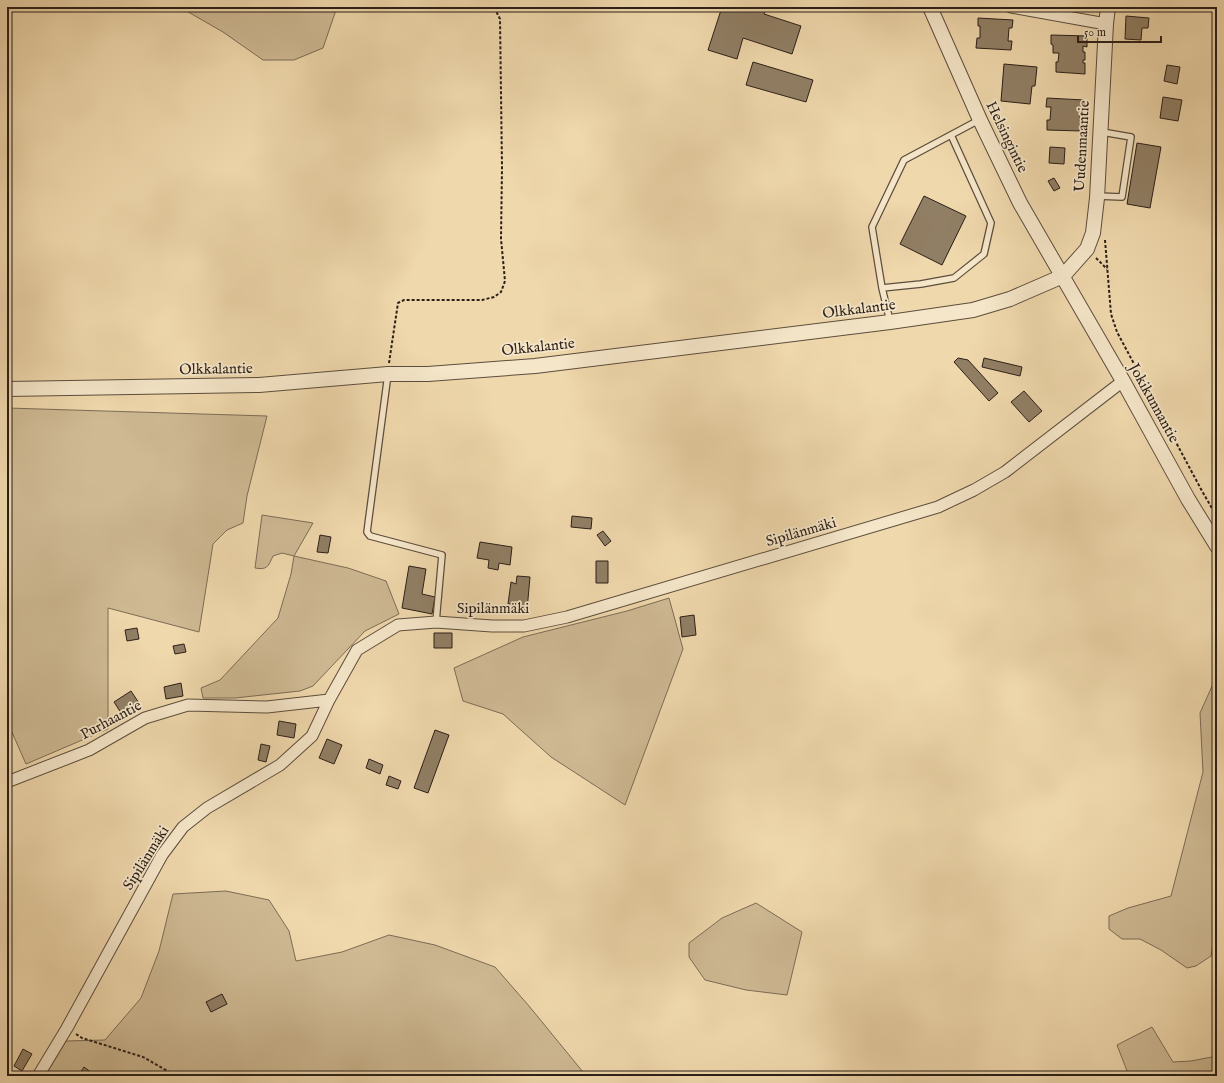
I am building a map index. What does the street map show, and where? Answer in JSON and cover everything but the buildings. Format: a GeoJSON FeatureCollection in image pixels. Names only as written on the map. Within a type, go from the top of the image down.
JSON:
{"type":"FeatureCollection","features":[{"type":"Feature","properties":{"kind":"street","name":"Helsingintie"},"geometry":{"type":"LineString","coordinates":[[930,7],[980,120],[1020,203],[1063,276]]}},
{"type":"Feature","properties":{"kind":"street"},"geometry":{"type":"LineString","coordinates":[[1011,7],[1106,24]]}},
{"type":"Feature","properties":{"kind":"street","name":"Uudenmaantie"},"geometry":{"type":"LineString","coordinates":[[1063,276],[1087,249],[1093,233],[1108,7]]}},
{"type":"Feature","properties":{"kind":"street","name":"Olkkalantie"},"geometry":{"type":"LineString","coordinates":[[7,390],[259,385],[388,374],[428,374],[535,366],[890,322],[973,310],[1010,299],[1063,276]]}},
{"type":"Feature","properties":{"kind":"street","name":"Jokikunnantie"},"geometry":{"type":"LineString","coordinates":[[1063,276],[1188,499],[1217,546]]}},
{"type":"Feature","properties":{"kind":"street","name":"Sipilänmäki"},"geometry":{"type":"LineString","coordinates":[[38,1076],[67,1028],[162,855],[184,827],[207,808],[280,765],[312,736],[329,700],[357,650],[398,625],[436,622],[492,626],[524,626],[567,616],[938,507],[974,490],[1005,472],[1123,381]]}},
{"type":"Feature","properties":{"kind":"street","name":"Purhaantie"},"geometry":{"type":"LineString","coordinates":[[7,782],[89,750],[145,718],[188,705],[267,707],[329,700]]}},
{"type":"Feature","properties":{"kind":"lane"},"geometry":{"type":"LineString","coordinates":[[890,322],[882,288],[872,227],[904,160],[980,120]]}},
{"type":"Feature","properties":{"kind":"lane"},"geometry":{"type":"LineString","coordinates":[[1096,196],[1122,197],[1131,137],[1100,132]]}},
{"type":"Feature","properties":{"kind":"lane"},"geometry":{"type":"LineString","coordinates":[[882,288],[922,284],[954,278],[984,254],[991,223],[951,135]]}},
{"type":"Feature","properties":{"kind":"lane"},"geometry":{"type":"LineString","coordinates":[[388,374],[367,532],[370,536],[442,554],[436,622]]}},
{"type":"Feature","properties":{"kind":"path"},"geometry":{"type":"LineString","coordinates":[[388,374],[398,303],[404,300],[482,300],[494,297],[501,292],[505,282],[501,239],[502,167],[500,19],[494,7]]}},
{"type":"Feature","properties":{"kind":"path"},"geometry":{"type":"LineString","coordinates":[[1087,249],[1106,269]]}},
{"type":"Feature","properties":{"kind":"path"},"geometry":{"type":"LineString","coordinates":[[1117,332],[1202,491],[1217,516]]}},
{"type":"Feature","properties":{"kind":"path"},"geometry":{"type":"LineString","coordinates":[[67,1028],[82,1038],[143,1057],[176,1076]]}},
{"type":"Feature","properties":{"kind":"shaded area"},"geometry":{"type":"Polygon","coordinates":[[[182,7],[337,7],[323,48],[294,60],[263,60],[223,32],[182,7]]]}},
{"type":"Feature","properties":{"kind":"shaded area"},"geometry":{"type":"Polygon","coordinates":[[[7,408],[267,416],[247,496],[243,523],[227,530],[213,544],[199,632],[108,608],[108,729],[26,764],[7,721],[7,408]]]}},
{"type":"Feature","properties":{"kind":"shaded area"},"geometry":{"type":"Polygon","coordinates":[[[262,515],[313,523],[294,556],[282,553],[273,556],[267,567],[259,569],[255,568],[262,515]]]}},
{"type":"Feature","properties":{"kind":"shaded area"},"geometry":{"type":"Polygon","coordinates":[[[294,556],[348,568],[386,581],[399,614],[365,631],[313,686],[300,691],[235,698],[203,698],[201,688],[220,680],[278,618],[291,574],[294,556]]]}},
{"type":"Feature","properties":{"kind":"shaded area"},"geometry":{"type":"Polygon","coordinates":[[[669,598],[683,649],[625,805],[551,757],[503,714],[463,701],[454,668],[523,637],[627,611],[669,598]]]}},
{"type":"Feature","properties":{"kind":"shaded area"},"geometry":{"type":"Polygon","coordinates":[[[1217,675],[1217,919],[1211,956],[1196,966],[1187,968],[1161,950],[1140,939],[1122,939],[1109,929],[1109,916],[1128,908],[1171,896],[1203,772],[1200,713],[1217,675]]]}},
{"type":"Feature","properties":{"kind":"shaded area"},"geometry":{"type":"Polygon","coordinates":[[[226,891],[269,900],[289,931],[296,961],[342,952],[389,935],[435,945],[495,967],[583,1072],[627,1076],[45,1076],[66,1041],[105,1040],[141,998],[159,951],[173,894],[226,891]]]}},
{"type":"Feature","properties":{"kind":"shaded area"},"geometry":{"type":"Polygon","coordinates":[[[756,903],[802,932],[787,995],[746,990],[705,980],[689,957],[689,943],[722,918],[756,903]]]}},
{"type":"Feature","properties":{"kind":"shaded area"},"geometry":{"type":"Polygon","coordinates":[[[1152,1027],[1173,1062],[1191,1061],[1217,1056],[1217,1076],[1129,1076],[1117,1045],[1152,1027]]]}}]}
